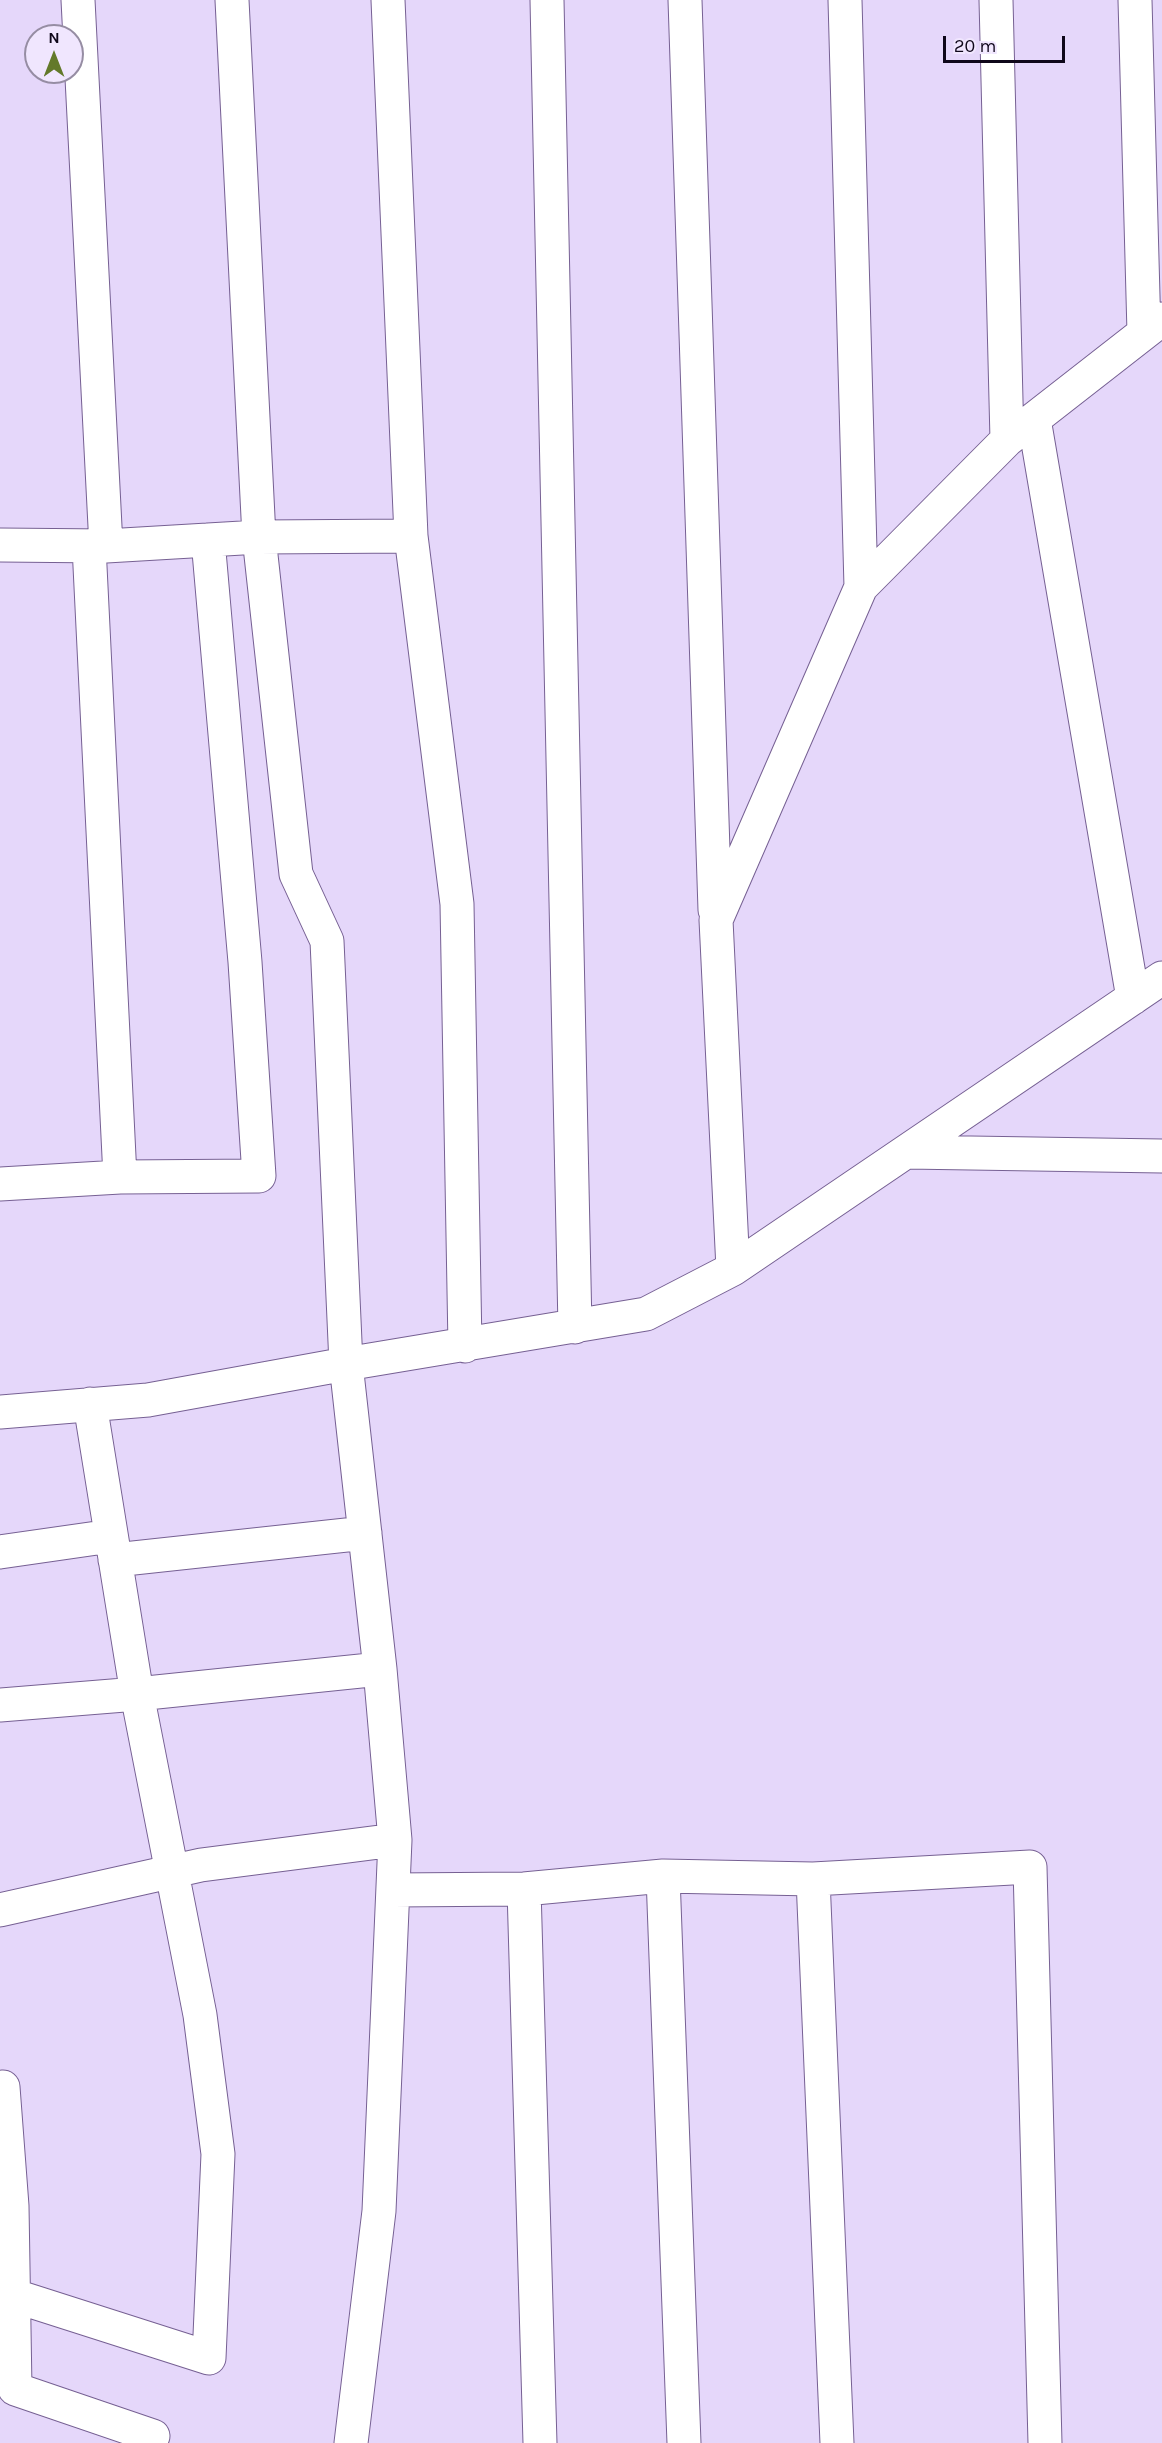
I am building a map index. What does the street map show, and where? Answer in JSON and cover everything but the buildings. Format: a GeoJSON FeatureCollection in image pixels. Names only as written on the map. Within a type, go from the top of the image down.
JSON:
{"type":"FeatureCollection","features":[{"type":"Feature","properties":{"kind":"street"},"geometry":{"type":"LineString","coordinates":[[78,0],[120,1177]]}},
{"type":"Feature","properties":{"kind":"street"},"geometry":{"type":"LineString","coordinates":[[232,0],[259,537],[296,874],[327,941],[346,1364],[380,1669],[395,1840],[379,2211],[351,2443]]}},
{"type":"Feature","properties":{"kind":"street"},"geometry":{"type":"LineString","coordinates":[[388,0],[411,536],[457,904],[465,1346]]}},
{"type":"Feature","properties":{"kind":"street"},"geometry":{"type":"LineString","coordinates":[[548,0],[575,1327]]}},
{"type":"Feature","properties":{"kind":"street"},"geometry":{"type":"LineString","coordinates":[[685,0],[716,920],[733,1269]]}},
{"type":"Feature","properties":{"kind":"street"},"geometry":{"type":"LineString","coordinates":[[845,0],[861,587]]}},
{"type":"Feature","properties":{"kind":"street"},"geometry":{"type":"LineString","coordinates":[[996,0],[1007,440]]}},
{"type":"Feature","properties":{"kind":"street"},"geometry":{"type":"LineString","coordinates":[[716,920],[861,587],[1007,440],[1153,326],[1135,0]]}},
{"type":"Feature","properties":{"kind":"street"},"geometry":{"type":"LineString","coordinates":[[1034,419],[1133,998]]}},
{"type":"Feature","properties":{"kind":"street"},"geometry":{"type":"LineString","coordinates":[[0,545],[97,546],[259,537],[411,536]]}},
{"type":"Feature","properties":{"kind":"street"},"geometry":{"type":"LineString","coordinates":[[0,1184],[120,1177],[259,1176],[245,962],[208,540]]}},
{"type":"Feature","properties":{"kind":"street"},"geometry":{"type":"LineString","coordinates":[[0,1412],[148,1400],[646,1314],[733,1269],[1162,978]]}},
{"type":"Feature","properties":{"kind":"street"},"geometry":{"type":"LineString","coordinates":[[907,1152],[1162,1156]]}},
{"type":"Feature","properties":{"kind":"street"},"geometry":{"type":"LineString","coordinates":[[15,2296],[209,2358],[218,2154],[200,2015],[137,1694],[90,1404]]}},
{"type":"Feature","properties":{"kind":"street"},"geometry":{"type":"LineString","coordinates":[[0,1552],[113,1548],[365,1533]]}},
{"type":"Feature","properties":{"kind":"street"},"geometry":{"type":"LineString","coordinates":[[0,1705],[137,1694],[380,1669]]}},
{"type":"Feature","properties":{"kind":"street"},"geometry":{"type":"LineString","coordinates":[[0,1910],[201,1865],[395,1840]]}},
{"type":"Feature","properties":{"kind":"street"},"geometry":{"type":"LineString","coordinates":[[393,1890],[524,1889],[663,1876],[813,1879],[1030,1867],[1045,2443]]}},
{"type":"Feature","properties":{"kind":"street"},"geometry":{"type":"LineString","coordinates":[[663,1876],[684,2443]]}},
{"type":"Feature","properties":{"kind":"street"},"geometry":{"type":"LineString","coordinates":[[813,1879],[837,2443]]}},
{"type":"Feature","properties":{"kind":"street"},"geometry":{"type":"LineString","coordinates":[[524,1889],[540,2443]]}},
{"type":"Feature","properties":{"kind":"street"},"geometry":{"type":"LineString","coordinates":[[3,2087],[6,2208],[15,2296],[8,2387],[153,2436]]}}]}
